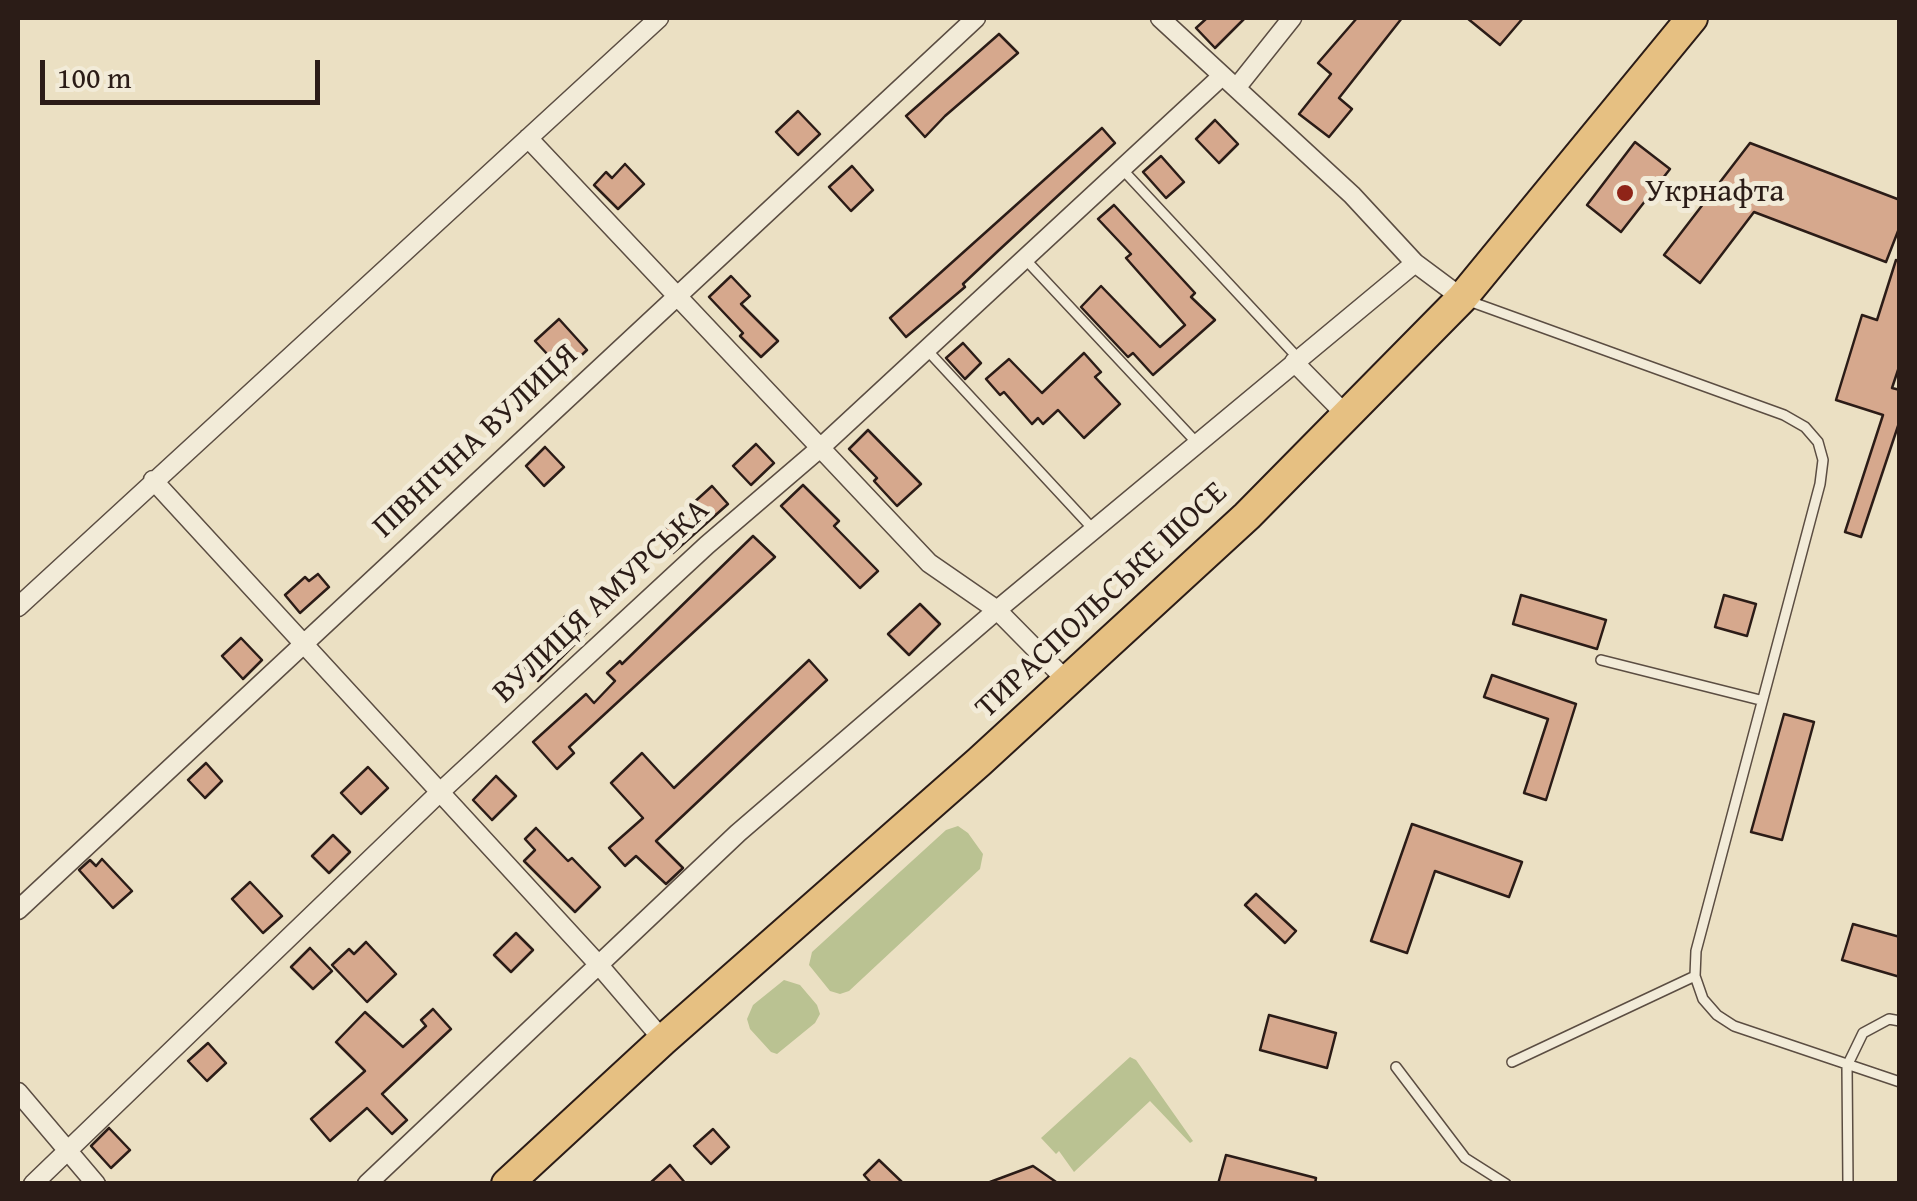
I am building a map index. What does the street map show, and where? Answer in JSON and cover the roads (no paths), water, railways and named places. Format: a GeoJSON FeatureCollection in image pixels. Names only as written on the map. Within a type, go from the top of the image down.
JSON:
{"type":"FeatureCollection","features":[{"type":"Feature","properties":{"kind":"main road","name":"ТИРАСПОЛЬСЬКЕ ШОСЕ"},"geometry":{"type":"LineString","coordinates":[[507,1184],[1246,516],[1462,298],[1692,18]]}},
{"type":"Feature","properties":{"kind":"street"},"geometry":{"type":"LineString","coordinates":[[18,607],[659,18]]}},
{"type":"Feature","properties":{"kind":"street","name":"ПІВНІЧНА ВУЛИЦЯ"},"geometry":{"type":"LineString","coordinates":[[18,910],[976,18]]}},
{"type":"Feature","properties":{"kind":"street"},"geometry":{"type":"LineString","coordinates":[[1160,18],[1352,194],[1415,263],[1462,298]]}},
{"type":"Feature","properties":{"kind":"street","name":"ВУЛИЦЯ АМУРСЬКА"},"geometry":{"type":"LineString","coordinates":[[33,1184],[439,794],[707,545],[820,449],[1122,169],[1229,81],[1292,18]]}},
{"type":"Feature","properties":{"kind":"street"},"geometry":{"type":"LineString","coordinates":[[528,138],[929,563],[997,610],[1067,681]]}},
{"type":"Feature","properties":{"kind":"street"},"geometry":{"type":"LineString","coordinates":[[368,1184],[738,833],[997,610],[1415,263]]}},
{"type":"Feature","properties":{"kind":"street"},"geometry":{"type":"LineString","coordinates":[[1296,360],[1346,415]]}},
{"type":"Feature","properties":{"kind":"street"},"geometry":{"type":"LineString","coordinates":[[154,480],[598,964],[662,1040]]}},
{"type":"Feature","properties":{"kind":"street"},"geometry":{"type":"LineString","coordinates":[[18,1092],[96,1184]]}},
{"type":"Feature","properties":{"kind":"lane"},"geometry":{"type":"LineString","coordinates":[[1122,169],[1296,360]]}},
{"type":"Feature","properties":{"kind":"lane"},"geometry":{"type":"LineString","coordinates":[[1025,259],[1198,445]]}},
{"type":"Feature","properties":{"kind":"lane"},"geometry":{"type":"LineString","coordinates":[[1462,298],[1784,415],[1805,427],[1818,442],[1823,460],[1820,484],[1696,951],[1695,976],[1703,999],[1734,1026],[1900,1082]]}},
{"type":"Feature","properties":{"kind":"lane"},"geometry":{"type":"LineString","coordinates":[[927,350],[1095,531]]}},
{"type":"Feature","properties":{"kind":"lane"},"geometry":{"type":"LineString","coordinates":[[1601,660],[1760,700]]}},
{"type":"Feature","properties":{"kind":"lane"},"geometry":{"type":"LineString","coordinates":[[1512,1062],[1695,976]]}},
{"type":"Feature","properties":{"kind":"lane"},"geometry":{"type":"LineString","coordinates":[[1848,1184],[1847,1066],[1864,1033],[1889,1019],[1900,1021]]}},
{"type":"Feature","properties":{"kind":"lane"},"geometry":{"type":"LineString","coordinates":[[1396,1068],[1465,1158],[1506,1184]]}},
{"type":"Feature","properties":{"kind":"place","name":"Укрнафта"},"geometry":{"type":"Point","coordinates":[1625,193]}}]}
